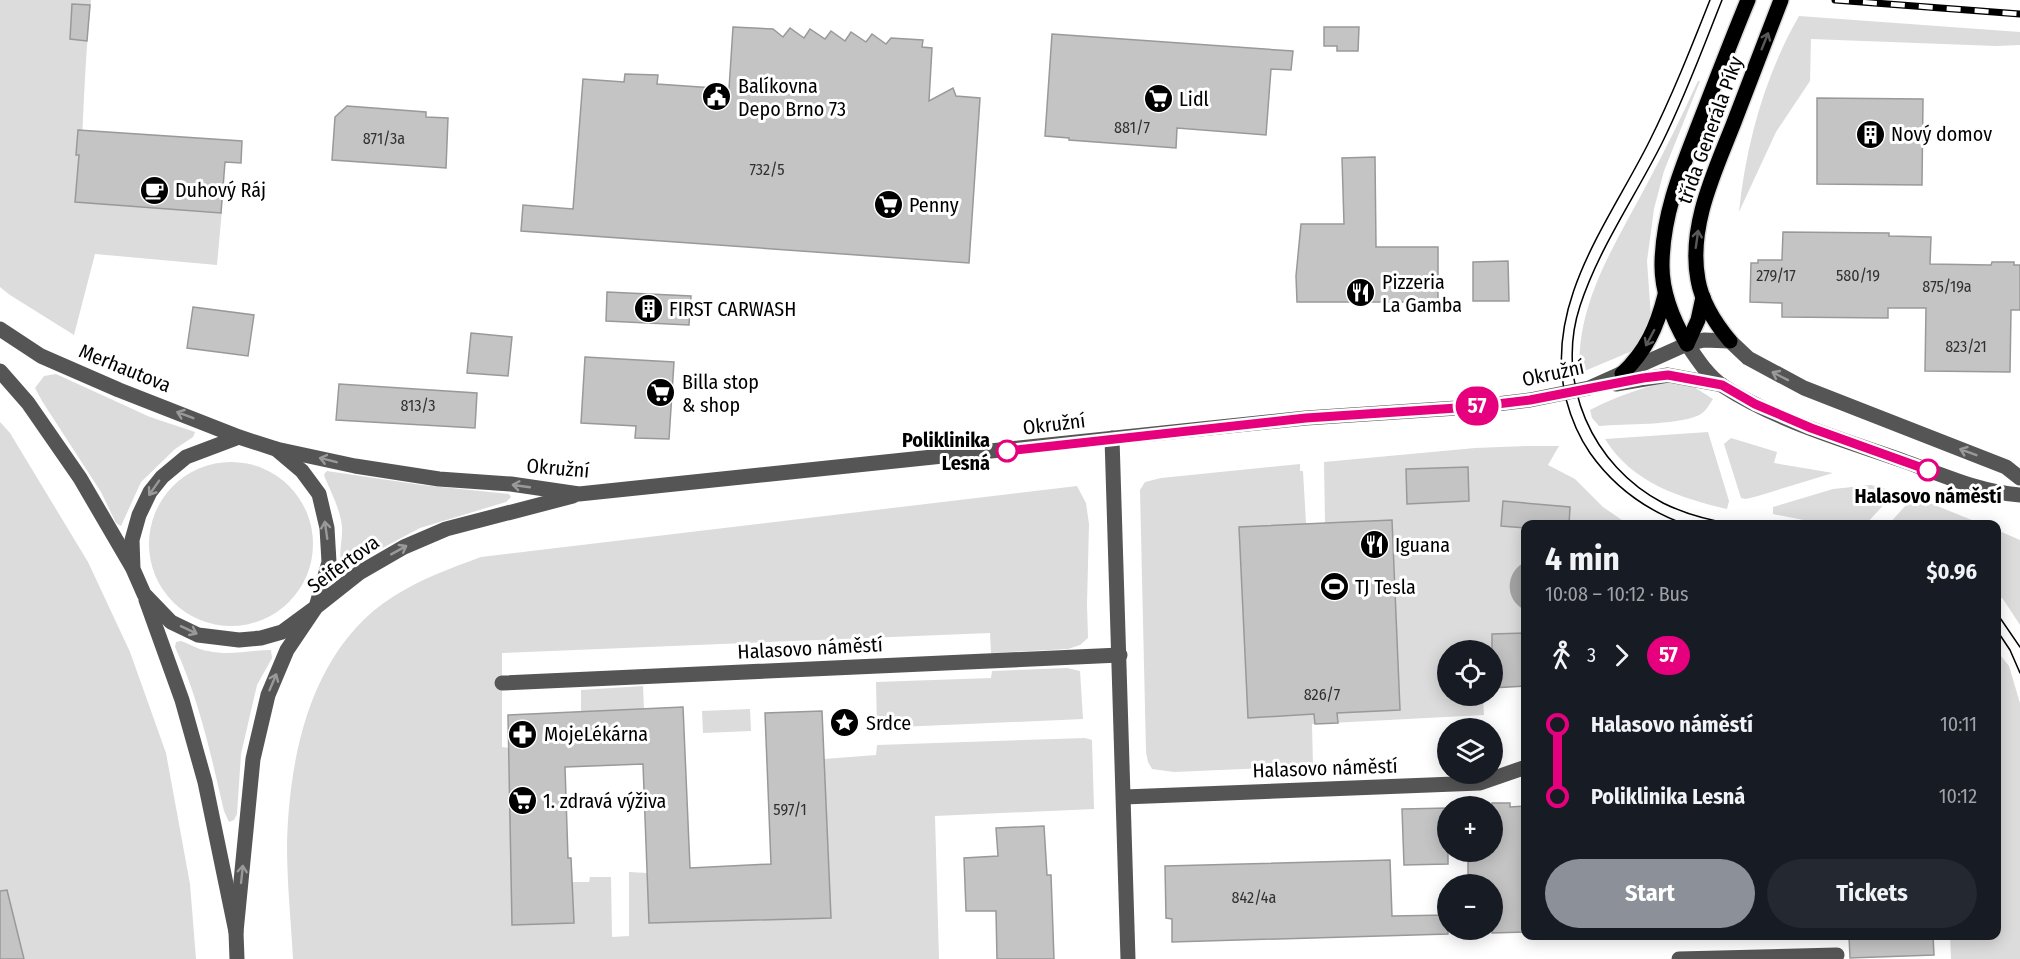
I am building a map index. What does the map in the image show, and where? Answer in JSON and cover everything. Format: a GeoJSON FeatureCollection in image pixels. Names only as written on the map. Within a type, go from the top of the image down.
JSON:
{"type":"FeatureCollection","features":[{"type":"Feature","properties":{"kind":"main road","name":"třída Generála Píky"},"geometry":{"type":"LineString","coordinates":[[1687,344],[1665,295],[1662,268],[1663,245],[1674,191],[1748,0]]}},
{"type":"Feature","properties":{"kind":"main road","name":"třída Generála Píky"},"geometry":{"type":"LineString","coordinates":[[1730,341],[1714,321],[1703,297],[1696,264],[1696,248],[1710,184],[1781,0]]}},
{"type":"Feature","properties":{"kind":"main road"},"geometry":{"type":"LineString","coordinates":[[1622,374],[1633,364],[1651,339],[1665,295]]}},
{"type":"Feature","properties":{"kind":"main road"},"geometry":{"type":"LineString","coordinates":[[1687,344],[1698,320],[1703,297]]}},
{"type":"Feature","properties":{"kind":"street","name":"Merhautova"},"geometry":{"type":"LineString","coordinates":[[0,329],[41,356],[119,390],[239,437]]}},
{"type":"Feature","properties":{"kind":"street","name":"Okružní"},"geometry":{"type":"LineString","coordinates":[[276,449],[355,466],[428,478],[511,484],[579,494],[1306,418],[1472,407],[1543,399],[1589,388],[1687,344],[1704,340],[1730,341]]}},
{"type":"Feature","properties":{"kind":"street"},"geometry":{"type":"LineString","coordinates":[[1730,341],[1748,358],[1804,388],[2006,467],[2020,478]]}},
{"type":"Feature","properties":{"kind":"street"},"geometry":{"type":"LineString","coordinates":[[1687,344],[1703,366],[1722,385],[1755,404],[1811,428],[1997,493],[2020,495]]}},
{"type":"Feature","properties":{"kind":"street"},"geometry":{"type":"LineString","coordinates":[[0,371],[27,403],[80,478],[133,569],[144,594],[171,622],[198,635],[238,640],[261,639],[282,632],[316,607],[329,562],[327,528],[319,494],[302,471],[276,449],[239,437],[186,458],[162,477],[150,492],[139,515],[132,540],[133,569]]}},
{"type":"Feature","properties":{"kind":"street"},"geometry":{"type":"LineString","coordinates":[[1589,388],[1668,375],[1722,385]]}},
{"type":"Feature","properties":{"kind":"street"},"geometry":{"type":"LineString","coordinates":[[1112,438],[1128,959]]}},
{"type":"Feature","properties":{"kind":"street","name":"Seifertova"},"geometry":{"type":"LineString","coordinates":[[237,959],[236,932],[253,759],[268,695],[287,650],[316,607],[359,573],[404,547],[446,529],[579,494]]}},
{"type":"Feature","properties":{"kind":"street","name":"Seifertova"},"geometry":{"type":"LineString","coordinates":[[144,594],[182,700],[205,782],[236,932]]}},
{"type":"Feature","properties":{"kind":"street","name":"Halasovo náměstí"},"geometry":{"type":"LineString","coordinates":[[502,683],[1119,655]]}},
{"type":"Feature","properties":{"kind":"street","name":"Halasovo náměstí"},"geometry":{"type":"LineString","coordinates":[[1124,797],[1480,783],[1521,769]]}},
{"type":"Feature","properties":{"kind":"street"},"geometry":{"type":"LineString","coordinates":[[1679,959],[1838,955]]}},
{"type":"Feature","properties":{"kind":"shaded area"},"geometry":{"type":"Polygon","coordinates":[[[0,0],[91,0],[79,200],[222,210],[217,265],[95,254],[74,335],[0,287],[0,0]]]}},
{"type":"Feature","properties":{"kind":"shaded area"},"geometry":{"type":"Polygon","coordinates":[[[1799,16],[2020,32],[2020,45],[1811,39],[1810,81],[1776,132],[1739,212],[1742,186],[1759,111],[1776,62],[1799,16]]]}},
{"type":"Feature","properties":{"kind":"shaded area"},"geometry":{"type":"Polygon","coordinates":[[[1700,81],[1664,171],[1654,209],[1647,261],[1651,317],[1639,343],[1632,351],[1580,373],[1580,347],[1584,323],[1600,275],[1700,81]]]}},
{"type":"Feature","properties":{"kind":"shaded area"},"geometry":{"type":"Polygon","coordinates":[[[56,374],[150,417],[195,432],[193,437],[175,449],[141,482],[121,526],[116,523],[101,492],[35,388],[44,376],[56,374]]]}},
{"type":"Feature","properties":{"kind":"shaded area"},"geometry":{"type":"Polygon","coordinates":[[[1668,382],[1694,387],[1713,399],[1700,415],[1676,421],[1599,426],[1592,418],[1590,410],[1599,405],[1638,390],[1668,382]]]}},
{"type":"Feature","properties":{"kind":"shaded area"},"geometry":{"type":"Polygon","coordinates":[[[0,422],[10,433],[88,562],[130,652],[166,753],[190,884],[196,959],[0,959],[0,422]]]}},
{"type":"Feature","properties":{"kind":"shaded area"},"geometry":{"type":"Polygon","coordinates":[[[1708,432],[1729,501],[1727,509],[1675,494],[1643,478],[1616,454],[1605,439],[1708,432]]]}},
{"type":"Feature","properties":{"kind":"shaded area"},"geometry":{"type":"Polygon","coordinates":[[[1731,438],[1777,452],[1774,463],[1833,473],[1758,496],[1741,498],[1724,444],[1731,438]]]}},
{"type":"Feature","properties":{"kind":"shaded area","name":"TJ Tesla"},"geometry":{"type":"Polygon","coordinates":[[[1559,446],[1548,465],[1575,479],[1603,507],[1622,520],[1521,520],[1521,650],[1503,650],[1503,640],[1437,640],[1437,706],[1484,706],[1484,715],[1312,724],[1313,766],[1174,772],[1152,769],[1146,752],[1140,490],[1145,482],[1161,478],[1300,464],[1300,471],[1303,471],[1306,523],[1325,523],[1324,462],[1475,448],[1559,446]]]}},
{"type":"Feature","properties":{"kind":"shaded area"},"geometry":{"type":"Polygon","coordinates":[[[231,462],[247,463],[263,468],[289,486],[307,512],[312,528],[312,560],[307,576],[289,602],[263,620],[247,625],[231,626],[215,625],[199,620],[173,602],[155,576],[150,560],[149,544],[150,528],[155,512],[173,486],[199,468],[215,463],[231,462]]]}},
{"type":"Feature","properties":{"kind":"shaded area"},"geometry":{"type":"Polygon","coordinates":[[[327,471],[422,485],[509,494],[511,497],[506,502],[420,528],[343,569],[340,559],[341,520],[325,478],[324,474],[327,471]]]}},
{"type":"Feature","properties":{"kind":"shaded area"},"geometry":{"type":"Polygon","coordinates":[[[1871,485],[1886,489],[1892,496],[1870,520],[1804,520],[1773,514],[1773,507],[1833,489],[1871,485]]]}},
{"type":"Feature","properties":{"kind":"shaded area"},"geometry":{"type":"Polygon","coordinates":[[[1077,486],[1086,503],[1089,524],[1088,638],[1080,645],[1068,649],[991,653],[990,633],[502,653],[502,747],[509,748],[513,925],[573,923],[572,882],[589,882],[590,877],[611,877],[612,937],[629,936],[629,872],[647,873],[649,923],[831,918],[824,759],[876,755],[877,745],[1085,738],[1092,740],[1094,809],[935,816],[939,959],[293,959],[287,845],[293,775],[300,740],[310,706],[324,674],[343,644],[366,618],[394,596],[425,579],[481,557],[1077,486]]]}},
{"type":"Feature","properties":{"kind":"shaded area"},"geometry":{"type":"Polygon","coordinates":[[[1920,499],[1972,520],[1893,520],[1908,503],[1920,499]]]}},
{"type":"Feature","properties":{"kind":"shaded area"},"geometry":{"type":"Polygon","coordinates":[[[2001,532],[2020,540],[2020,625],[2001,598],[2001,532]]]}},
{"type":"Feature","properties":{"kind":"shaded area"},"geometry":{"type":"Polygon","coordinates":[[[1521,565],[1521,607],[1513,600],[1510,593],[1511,579],[1521,565]]]}},
{"type":"Feature","properties":{"kind":"shaded area"},"geometry":{"type":"Polygon","coordinates":[[[181,641],[216,652],[271,650],[272,658],[257,685],[241,754],[237,814],[234,820],[229,822],[224,811],[198,707],[175,647],[176,642],[181,641]]]}},
{"type":"Feature","properties":{"kind":"shaded area"},"geometry":{"type":"Polygon","coordinates":[[[2001,656],[2009,666],[2020,703],[2020,959],[1951,959],[1950,940],[2001,940],[2001,656]]]}},
{"type":"Feature","properties":{"kind":"shaded area"},"geometry":{"type":"Polygon","coordinates":[[[1067,668],[1080,671],[1083,719],[877,728],[876,682],[991,678],[992,671],[1067,668]]]}},
{"type":"Feature","properties":{"kind":"shaded area"},"geometry":{"type":"Polygon","coordinates":[[[643,686],[644,709],[581,712],[581,690],[643,686]]]}},
{"type":"Feature","properties":{"kind":"shaded area"},"geometry":{"type":"Polygon","coordinates":[[[750,709],[751,731],[703,733],[702,711],[750,709]]]}},
{"type":"Feature","properties":{"kind":"building"},"geometry":{"type":"Polygon","coordinates":[[[72,4],[90,5],[87,41],[70,39],[72,4]]]}},
{"type":"Feature","properties":{"kind":"building"},"geometry":{"type":"Polygon","coordinates":[[[733,27],[773,29],[783,37],[790,28],[804,38],[810,29],[825,39],[831,31],[845,41],[851,32],[866,42],[872,34],[886,44],[891,38],[923,40],[922,47],[932,48],[929,101],[953,88],[956,96],[980,98],[969,263],[521,231],[523,205],[573,209],[583,79],[624,82],[625,74],[658,75],[657,84],[729,89],[733,27]]]}},
{"type":"Feature","properties":{"kind":"building"},"geometry":{"type":"Polygon","coordinates":[[[1324,27],[1359,27],[1358,51],[1337,51],[1337,46],[1324,46],[1324,27]]]}},
{"type":"Feature","properties":{"kind":"building","name":"Lidl"},"geometry":{"type":"Polygon","coordinates":[[[1052,34],[1293,51],[1291,70],[1271,69],[1266,135],[1177,128],[1176,148],[1069,140],[1069,138],[1045,136],[1052,34]]]}},
{"type":"Feature","properties":{"kind":"building","name":"Nový domov"},"geometry":{"type":"Polygon","coordinates":[[[1817,98],[1923,99],[1922,185],[1817,184],[1817,98]]]}},
{"type":"Feature","properties":{"kind":"building"},"geometry":{"type":"Polygon","coordinates":[[[347,106],[426,112],[426,117],[448,118],[446,168],[332,160],[335,117],[347,106]]]}},
{"type":"Feature","properties":{"kind":"building"},"geometry":{"type":"Polygon","coordinates":[[[78,130],[242,141],[241,163],[225,162],[221,213],[75,202],[79,155],[76,155],[78,130]]]}},
{"type":"Feature","properties":{"kind":"building"},"geometry":{"type":"Polygon","coordinates":[[[1375,157],[1376,247],[1438,247],[1438,301],[1297,302],[1296,276],[1301,224],[1344,224],[1342,158],[1375,157]]]}},
{"type":"Feature","properties":{"kind":"building"},"geometry":{"type":"Polygon","coordinates":[[[1783,232],[1889,233],[1889,236],[1931,237],[1930,264],[1991,265],[1992,262],[2014,262],[2014,265],[2020,265],[2020,310],[2011,310],[2010,372],[1925,371],[1926,308],[1888,308],[1888,318],[1782,317],[1782,303],[1750,302],[1751,263],[1758,263],[1758,260],[1782,260],[1783,232]]]}},
{"type":"Feature","properties":{"kind":"building"},"geometry":{"type":"Polygon","coordinates":[[[1508,261],[1509,301],[1473,301],[1473,262],[1508,261]]]}},
{"type":"Feature","properties":{"kind":"building","name":"FIRST CARWASH"},"geometry":{"type":"Polygon","coordinates":[[[607,292],[691,296],[689,325],[606,321],[607,292]]]}},
{"type":"Feature","properties":{"kind":"building"},"geometry":{"type":"Polygon","coordinates":[[[193,307],[254,315],[248,356],[187,348],[193,307]]]}},
{"type":"Feature","properties":{"kind":"building"},"geometry":{"type":"Polygon","coordinates":[[[471,333],[512,337],[508,376],[467,373],[471,333]]]}},
{"type":"Feature","properties":{"kind":"building"},"geometry":{"type":"Polygon","coordinates":[[[585,357],[674,362],[669,439],[635,438],[636,426],[581,423],[585,357]]]}},
{"type":"Feature","properties":{"kind":"building"},"geometry":{"type":"Polygon","coordinates":[[[339,384],[477,393],[475,428],[336,420],[339,384]]]}},
{"type":"Feature","properties":{"kind":"building"},"geometry":{"type":"Polygon","coordinates":[[[1468,467],[1469,501],[1407,504],[1406,469],[1468,467]]]}},
{"type":"Feature","properties":{"kind":"building"},"geometry":{"type":"Polygon","coordinates":[[[1503,501],[1570,507],[1569,520],[1521,520],[1521,528],[1501,526],[1503,501]]]}},
{"type":"Feature","properties":{"kind":"building","name":"TJ Tesla"},"geometry":{"type":"Polygon","coordinates":[[[1392,520],[1400,710],[1337,713],[1338,723],[1315,724],[1314,714],[1248,718],[1239,527],[1392,520]]]}},
{"type":"Feature","properties":{"kind":"building"},"geometry":{"type":"Polygon","coordinates":[[[1521,633],[1521,686],[1503,687],[1503,640],[1492,640],[1492,634],[1521,633]]]}},
{"type":"Feature","properties":{"kind":"building"},"geometry":{"type":"Polygon","coordinates":[[[683,707],[690,868],[771,864],[765,713],[822,711],[831,918],[649,923],[643,764],[565,767],[568,858],[571,858],[574,923],[512,925],[508,715],[683,707]]]}},
{"type":"Feature","properties":{"kind":"building"},"geometry":{"type":"Polygon","coordinates":[[[1503,803],[1510,803],[1510,807],[1521,806],[1521,932],[1503,933],[1503,874],[1468,874],[1468,862],[1503,862],[1503,803]]]}},
{"type":"Feature","properties":{"kind":"building"},"geometry":{"type":"Polygon","coordinates":[[[1437,808],[1437,862],[1448,862],[1448,864],[1404,865],[1402,809],[1437,808]]]}},
{"type":"Feature","properties":{"kind":"building"},"geometry":{"type":"Polygon","coordinates":[[[1044,826],[1047,875],[1051,875],[1054,959],[997,959],[996,911],[966,911],[964,858],[998,856],[996,828],[1044,826]]]}},
{"type":"Feature","properties":{"kind":"building"},"geometry":{"type":"Polygon","coordinates":[[[1390,860],[1392,916],[1437,915],[1437,934],[1172,942],[1172,919],[1166,918],[1165,866],[1390,860]]]}},
{"type":"Feature","properties":{"kind":"building"},"geometry":{"type":"Polygon","coordinates":[[[7,890],[24,959],[0,959],[0,891],[7,890]]]}},
{"type":"Feature","properties":{"kind":"building"},"geometry":{"type":"Polygon","coordinates":[[[1849,940],[1933,940],[1934,955],[1850,958],[1849,940]]]}},
{"type":"Feature","properties":{"kind":"tram line"},"geometry":{"type":"LineString","coordinates":[[1674,520],[1645,505],[1621,487],[1599,465],[1586,447],[1573,420],[1566,399],[1561,364],[1564,330],[1572,297],[1584,265],[1657,125],[1710,0]]}},
{"type":"Feature","properties":{"kind":"tram line"},"geometry":{"type":"LineString","coordinates":[[1713,520],[1680,511],[1663,503],[1638,487],[1617,467],[1599,444],[1586,419],[1577,392],[1572,364],[1573,335],[1588,285],[1607,243],[1670,126],[1722,0]]}},
{"type":"Feature","properties":{"kind":"tram line"},"geometry":{"type":"LineString","coordinates":[[2001,619],[2020,647]]}},
{"type":"Feature","properties":{"kind":"tram line"},"geometry":{"type":"LineString","coordinates":[[2001,636],[2020,673]]}},
{"type":"Feature","properties":{"kind":"railway"},"geometry":{"type":"LineString","coordinates":[[1835,0],[2020,14]]}},
{"type":"Feature","properties":{"kind":"bus line","name":"57"},"geometry":{"type":"LineString","coordinates":[[1007,451],[1306,418],[1472,407],[1565,395],[1589,388],[1668,375],[1722,385],[1755,404],[1811,428],[1928,470]]}},
{"type":"Feature","properties":{"kind":"place","name":"Balíkovna Depo Brno 73"},"geometry":{"type":"Point","coordinates":[717,97]}},
{"type":"Feature","properties":{"kind":"place","name":"Lidl"},"geometry":{"type":"Point","coordinates":[1158,99]}},
{"type":"Feature","properties":{"kind":"place","name":"Nový domov"},"geometry":{"type":"Point","coordinates":[1870,134]}},
{"type":"Feature","properties":{"kind":"place","name":"Duhový Ráj"},"geometry":{"type":"Point","coordinates":[154,190]}},
{"type":"Feature","properties":{"kind":"place","name":"Penny"},"geometry":{"type":"Point","coordinates":[888,205]}},
{"type":"Feature","properties":{"kind":"place","name":"Pizzeria La Gamba"},"geometry":{"type":"Point","coordinates":[1361,293]}},
{"type":"Feature","properties":{"kind":"place","name":"FIRST CARWASH"},"geometry":{"type":"Point","coordinates":[648,309]}},
{"type":"Feature","properties":{"kind":"place","name":"Billa stop & shop"},"geometry":{"type":"Point","coordinates":[661,393]}},
{"type":"Feature","properties":{"kind":"place","name":"Poliklinika Lesná"},"geometry":{"type":"Point","coordinates":[1007,451]}},
{"type":"Feature","properties":{"kind":"place","name":"Halasovo náměstí"},"geometry":{"type":"Point","coordinates":[1928,470]}},
{"type":"Feature","properties":{"kind":"place","name":"Iguana"},"geometry":{"type":"Point","coordinates":[1374,545]}},
{"type":"Feature","properties":{"kind":"place","name":"TJ Tesla"},"geometry":{"type":"Point","coordinates":[1334,587]}},
{"type":"Feature","properties":{"kind":"place","name":"Srdce"},"geometry":{"type":"Point","coordinates":[845,723]}},
{"type":"Feature","properties":{"kind":"place","name":"MojeLékárna"},"geometry":{"type":"Point","coordinates":[523,734]}},
{"type":"Feature","properties":{"kind":"place","name":"1. zdravá výživa"},"geometry":{"type":"Point","coordinates":[522,801]}}]}
